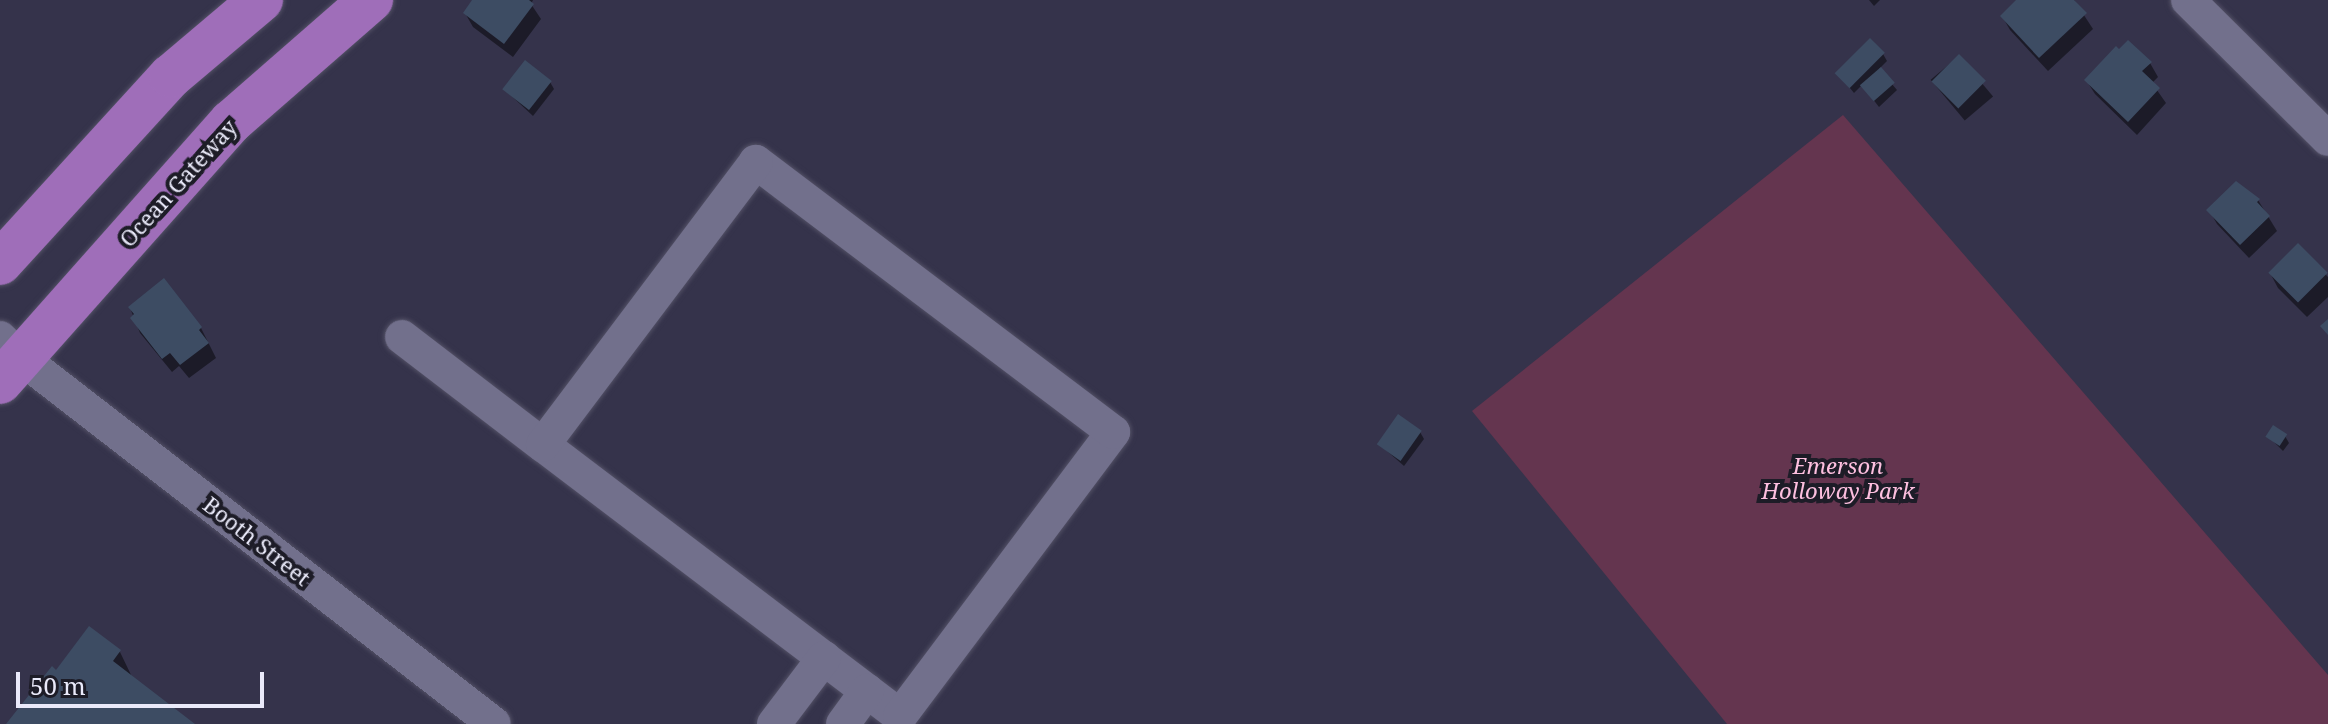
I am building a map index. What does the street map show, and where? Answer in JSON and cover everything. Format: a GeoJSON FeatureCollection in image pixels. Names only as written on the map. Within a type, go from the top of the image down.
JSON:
{"type":"FeatureCollection","features":[{"type":"Feature","properties":{"kind":"main road"},"geometry":{"type":"LineString","coordinates":[[0,263],[171,76],[261,0]]}},
{"type":"Feature","properties":{"kind":"main road","name":"Ocean Gateway"},"geometry":{"type":"LineString","coordinates":[[7,359],[231,122],[371,0]]}},
{"type":"Feature","properties":{"kind":"street"},"geometry":{"type":"LineString","coordinates":[[2188,0],[2328,139]]}},
{"type":"Feature","properties":{"kind":"street"},"geometry":{"type":"LineString","coordinates":[[402,337],[543,445],[900,716],[1113,432],[756,162],[543,445]]}},
{"type":"Feature","properties":{"kind":"street","name":"Booth Street"},"geometry":{"type":"LineString","coordinates":[[7,359],[494,724]]}},
{"type":"Feature","properties":{"kind":"street"},"geometry":{"type":"LineString","coordinates":[[774,724],[824,658]]}},
{"type":"Feature","properties":{"kind":"street"},"geometry":{"type":"LineString","coordinates":[[843,724],[867,691]]}},
{"type":"Feature","properties":{"kind":"green space","name":"Emerson Holloway Park"},"geometry":{"type":"Polygon","coordinates":[[[1843,115],[2328,675],[2328,724],[1727,724],[1472,411],[1843,115]]]}},
{"type":"Feature","properties":{"kind":"building"},"geometry":{"type":"Polygon","coordinates":[[[472,0],[529,0],[534,4],[504,44],[463,13],[472,0]]]}},
{"type":"Feature","properties":{"kind":"building"},"geometry":{"type":"Polygon","coordinates":[[[2016,0],[2074,0],[2087,13],[2039,58],[2000,16],[2016,0]]]}},
{"type":"Feature","properties":{"kind":"building"},"geometry":{"type":"Polygon","coordinates":[[[1870,38],[1885,53],[1849,88],[1835,73],[1870,38]]]}},
{"type":"Feature","properties":{"kind":"building"},"geometry":{"type":"Polygon","coordinates":[[[2128,40],[2152,62],[2142,71],[2160,88],[2128,122],[2084,80],[2116,46],[2119,49],[2128,40]]]}},
{"type":"Feature","properties":{"kind":"building"},"geometry":{"type":"Polygon","coordinates":[[[1959,54],[1986,81],[1958,108],[1931,82],[1959,54]]]}},
{"type":"Feature","properties":{"kind":"building"},"geometry":{"type":"Polygon","coordinates":[[[525,60],[552,81],[529,110],[502,89],[525,60]]]}},
{"type":"Feature","properties":{"kind":"building"},"geometry":{"type":"Polygon","coordinates":[[[1881,67],[1895,83],[1874,101],[1860,85],[1881,67]]]}},
{"type":"Feature","properties":{"kind":"building"},"geometry":{"type":"Polygon","coordinates":[[[2236,181],[2260,199],[2257,202],[2270,216],[2240,245],[2206,210],[2236,181]]]}},
{"type":"Feature","properties":{"kind":"building"},"geometry":{"type":"Polygon","coordinates":[[[2298,243],[2328,273],[2298,302],[2268,273],[2298,243]]]}},
{"type":"Feature","properties":{"kind":"building"},"geometry":{"type":"Polygon","coordinates":[[[164,278],[202,327],[199,330],[209,343],[180,365],[170,353],[162,359],[130,318],[134,314],[128,307],[164,278]]]}},
{"type":"Feature","properties":{"kind":"building"},"geometry":{"type":"Polygon","coordinates":[[[2328,319],[2328,335],[2320,326],[2328,319]]]}},
{"type":"Feature","properties":{"kind":"building"},"geometry":{"type":"Polygon","coordinates":[[[1398,414],[1422,431],[1401,461],[1377,444],[1398,414]]]}},
{"type":"Feature","properties":{"kind":"building"},"geometry":{"type":"Polygon","coordinates":[[[2273,425],[2287,434],[2280,446],[2265,437],[2273,425]]]}},
{"type":"Feature","properties":{"kind":"building"},"geometry":{"type":"Polygon","coordinates":[[[89,626],[121,650],[113,661],[195,724],[6,724],[52,666],[56,670],[89,626]]]}}]}
